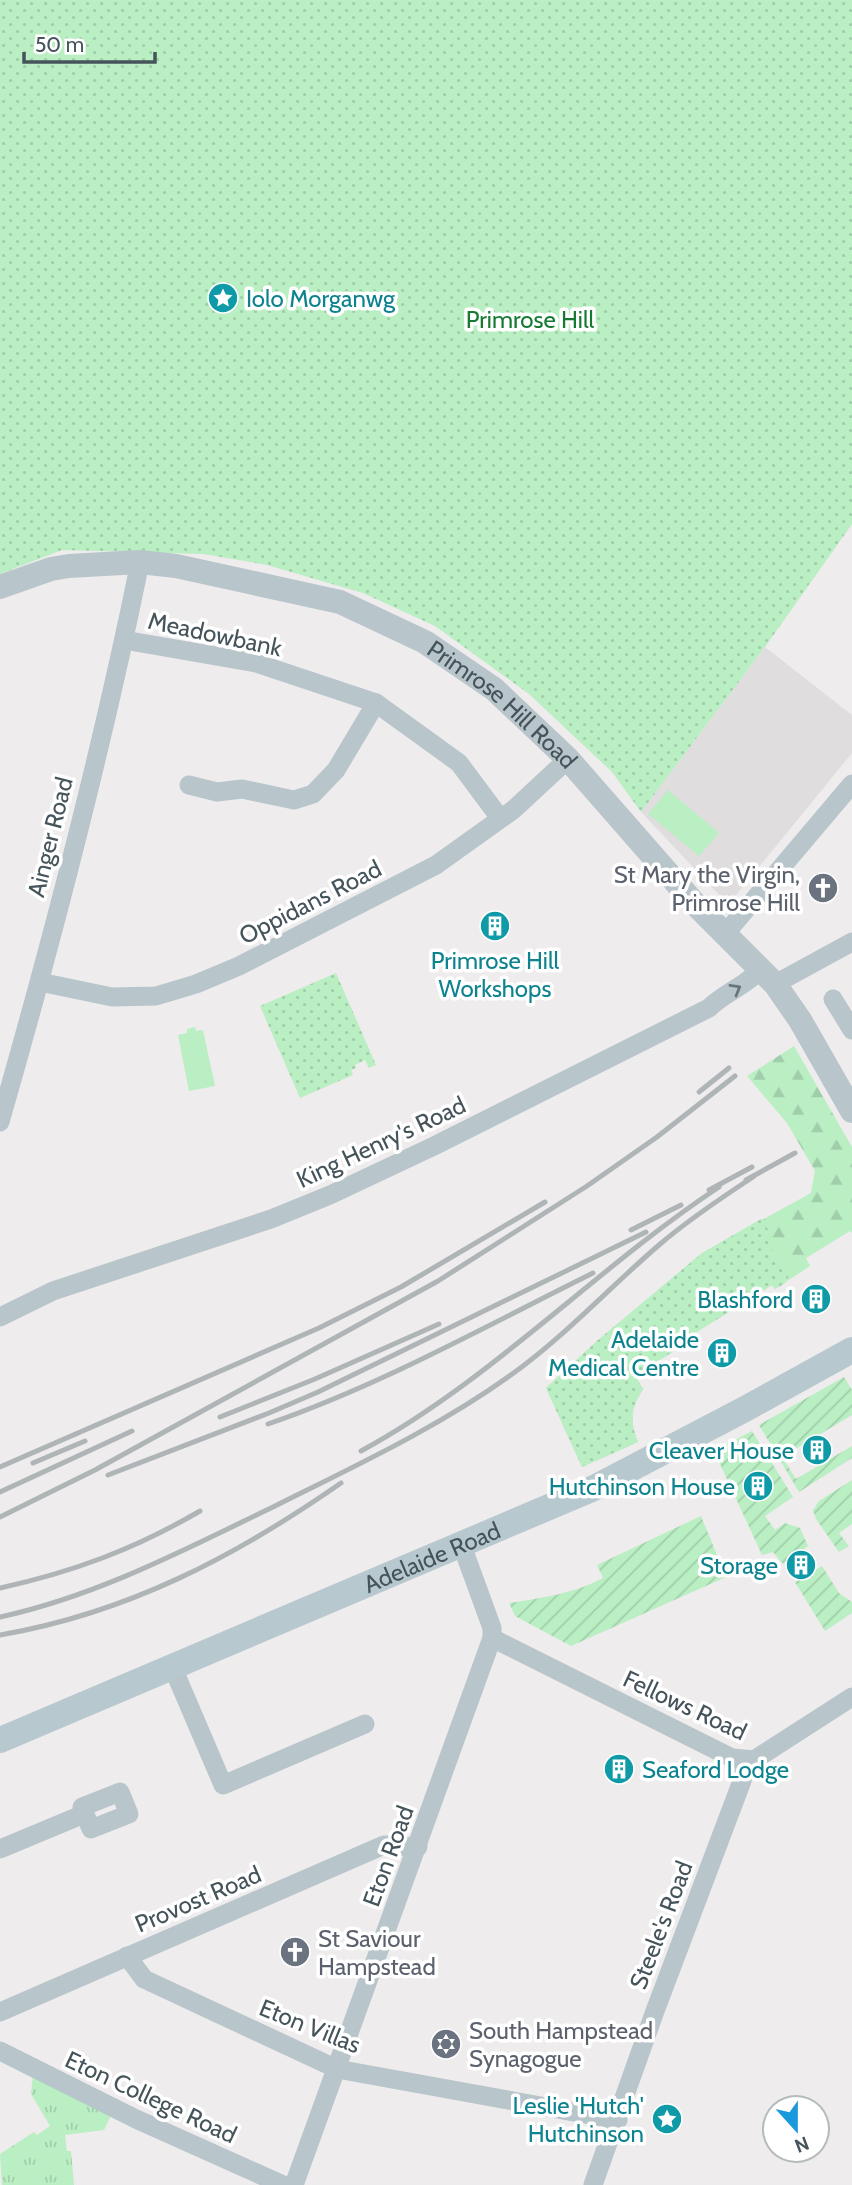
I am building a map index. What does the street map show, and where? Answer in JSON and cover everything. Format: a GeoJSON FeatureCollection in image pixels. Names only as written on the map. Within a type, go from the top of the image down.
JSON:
{"type":"FeatureCollection","features":[{"type":"Feature","properties":{"kind":"main road","name":"Adelaide Road"},"geometry":{"type":"LineString","coordinates":[[0,1740],[594,1488],[852,1350]]}},
{"type":"Feature","properties":{"kind":"street","name":"Primrose Hill Road"},"geometry":{"type":"LineString","coordinates":[[0,587],[51,569],[84,564],[140,562],[176,566],[340,602],[425,642],[494,689],[568,759],[694,903],[768,976],[845,1083],[852,1111]]}},
{"type":"Feature","properties":{"kind":"street","name":"Ainger Road"},"geometry":{"type":"LineString","coordinates":[[0,1122],[40,982],[124,640],[140,562]]}},
{"type":"Feature","properties":{"kind":"street","name":"Meadowbank"},"geometry":{"type":"LineString","coordinates":[[124,640],[256,663],[376,703],[458,763],[500,818]]}},
{"type":"Feature","properties":{"kind":"street"},"geometry":{"type":"LineString","coordinates":[[188,785],[217,792],[242,789],[294,800],[313,794],[336,770],[376,703]]}},
{"type":"Feature","properties":{"kind":"street","name":"Oppidans Road"},"geometry":{"type":"LineString","coordinates":[[40,982],[112,997],[156,996],[196,984],[239,966],[436,865],[513,810],[568,759]]}},
{"type":"Feature","properties":{"kind":"street"},"geometry":{"type":"LineString","coordinates":[[725,934],[852,784]]}},
{"type":"Feature","properties":{"kind":"street","name":"King Henry's Road"},"geometry":{"type":"LineString","coordinates":[[0,1317],[52,1291],[271,1219],[330,1195],[480,1124],[709,1009],[718,999],[751,980],[768,976],[852,942]]}},
{"type":"Feature","properties":{"kind":"street"},"geometry":{"type":"LineString","coordinates":[[833,999],[852,1030]]}},
{"type":"Feature","properties":{"kind":"street"},"geometry":{"type":"LineString","coordinates":[[461,1543],[492,1628],[492,1638]]}},
{"type":"Feature","properties":{"kind":"street","name":"Fellows Road"},"geometry":{"type":"LineString","coordinates":[[492,1638],[732,1758],[746,1761],[754,1760],[852,1697]]}},
{"type":"Feature","properties":{"kind":"street","name":"Eton Road"},"geometry":{"type":"LineString","coordinates":[[294,2185],[492,1638]]}},
{"type":"Feature","properties":{"kind":"street"},"geometry":{"type":"LineString","coordinates":[[173,1668],[223,1785],[366,1724]]}},
{"type":"Feature","properties":{"kind":"street","name":"Steele's Road"},"geometry":{"type":"LineString","coordinates":[[593,2185],[654,2011],[742,1781],[746,1761]]}},
{"type":"Feature","properties":{"kind":"street"},"geometry":{"type":"LineString","coordinates":[[0,1849],[84,1814]]}},
{"type":"Feature","properties":{"kind":"street","name":"Provost Road"},"geometry":{"type":"LineString","coordinates":[[0,2012],[384,1845],[418,1846]]}},
{"type":"Feature","properties":{"kind":"street","name":"Eton Villas"},"geometry":{"type":"LineString","coordinates":[[127,1956],[144,1979],[337,2069],[618,2120]]}},
{"type":"Feature","properties":{"kind":"street","name":"Eton College Road"},"geometry":{"type":"LineString","coordinates":[[0,2051],[136,2119],[283,2185]]}},
{"type":"Feature","properties":{"kind":"shaded area"},"geometry":{"type":"Polygon","coordinates":[[[765,647],[852,715],[852,753],[732,900],[726,902],[641,812],[765,647]]]}},
{"type":"Feature","properties":{"kind":"green space","name":"Primrose Hill"},"geometry":{"type":"Polygon","coordinates":[[[0,0],[852,0],[852,524],[765,647],[641,812],[612,772],[529,694],[435,626],[363,593],[267,565],[203,554],[62,550],[0,574],[0,0]]]}},
{"type":"Feature","properties":{"kind":"green space"},"geometry":{"type":"Polygon","coordinates":[[[668,790],[719,833],[699,856],[648,814],[668,790]]]}},
{"type":"Feature","properties":{"kind":"green space"},"geometry":{"type":"Polygon","coordinates":[[[336,973],[376,1065],[369,1068],[365,1060],[351,1070],[353,1075],[300,1098],[260,1006],[336,973]]]}},
{"type":"Feature","properties":{"kind":"green space"},"geometry":{"type":"Polygon","coordinates":[[[195,1027],[196,1031],[203,1030],[215,1086],[189,1091],[178,1035],[195,1027]]]}},
{"type":"Feature","properties":{"kind":"green space"},"geometry":{"type":"Polygon","coordinates":[[[794,1046],[852,1147],[852,1233],[850,1231],[806,1258],[810,1266],[775,1289],[772,1285],[679,1343],[680,1347],[635,1376],[643,1389],[633,1414],[633,1427],[638,1442],[582,1467],[546,1388],[597,1341],[702,1253],[811,1193],[815,1171],[787,1123],[747,1076],[794,1046]]]}},
{"type":"Feature","properties":{"kind":"green space"},"geometry":{"type":"Polygon","coordinates":[[[761,1219],[771,1234],[772,1249],[789,1276],[784,1284],[775,1289],[772,1285],[679,1343],[680,1347],[635,1376],[643,1389],[633,1414],[633,1427],[638,1442],[582,1467],[546,1388],[597,1341],[702,1253],[761,1219]]]}},
{"type":"Feature","properties":{"kind":"green space"},"geometry":{"type":"Polygon","coordinates":[[[844,1377],[852,1390],[852,1415],[782,1457],[796,1479],[852,1446],[852,1458],[799,1492],[759,1425],[844,1377]]]}},
{"type":"Feature","properties":{"kind":"green space"},"geometry":{"type":"Polygon","coordinates":[[[752,1431],[793,1497],[765,1516],[775,1530],[785,1523],[800,1528],[808,1546],[783,1564],[773,1552],[762,1555],[714,1451],[752,1431]]]}},
{"type":"Feature","properties":{"kind":"green space"},"geometry":{"type":"Polygon","coordinates":[[[852,1480],[852,1524],[839,1533],[849,1546],[839,1552],[816,1519],[813,1510],[819,1501],[852,1480]]]}},
{"type":"Feature","properties":{"kind":"green space"},"geometry":{"type":"Polygon","coordinates":[[[701,1516],[726,1577],[571,1646],[515,1616],[509,1603],[557,1595],[592,1583],[603,1578],[597,1565],[701,1516]]]}},
{"type":"Feature","properties":{"kind":"green space"},"geometry":{"type":"Polygon","coordinates":[[[822,1566],[839,1593],[852,1602],[852,1613],[825,1631],[795,1582],[822,1566]]]}},
{"type":"Feature","properties":{"kind":"green space"},"geometry":{"type":"Polygon","coordinates":[[[33,2073],[114,2109],[104,2130],[65,2135],[67,2151],[71,2151],[74,2185],[2,2185],[0,2154],[34,2132],[37,2135],[50,2126],[31,2094],[33,2073]]]}},
{"type":"Feature","properties":{"kind":"railway"},"geometry":{"type":"LineString","coordinates":[[699,1092],[729,1068]]}},
{"type":"Feature","properties":{"kind":"railway"},"geometry":{"type":"LineString","coordinates":[[0,1517],[95,1470],[438,1281],[587,1186],[657,1137],[735,1076]]}},
{"type":"Feature","properties":{"kind":"railway"},"geometry":{"type":"LineString","coordinates":[[746,1180],[795,1153]]}},
{"type":"Feature","properties":{"kind":"railway"},"geometry":{"type":"LineString","coordinates":[[709,1190],[752,1167]]}},
{"type":"Feature","properties":{"kind":"railway"},"geometry":{"type":"LineString","coordinates":[[0,1617],[71,1597],[140,1570],[367,1460],[458,1410],[534,1357],[670,1236],[753,1177]]}},
{"type":"Feature","properties":{"kind":"railway"},"geometry":{"type":"LineString","coordinates":[[361,1451],[409,1423],[455,1391],[629,1253],[719,1187]]}},
{"type":"Feature","properties":{"kind":"railway"},"geometry":{"type":"LineString","coordinates":[[0,1467],[319,1328],[401,1287],[545,1202]]}},
{"type":"Feature","properties":{"kind":"railway"},"geometry":{"type":"LineString","coordinates":[[631,1230],[681,1205]]}},
{"type":"Feature","properties":{"kind":"railway"},"geometry":{"type":"LineString","coordinates":[[108,1475],[318,1392],[646,1232]]}},
{"type":"Feature","properties":{"kind":"railway"},"geometry":{"type":"LineString","coordinates":[[268,1424],[392,1373],[593,1273]]}},
{"type":"Feature","properties":{"kind":"railway"},"geometry":{"type":"LineString","coordinates":[[220,1417],[315,1379],[439,1324]]}},
{"type":"Feature","properties":{"kind":"railway"},"geometry":{"type":"LineString","coordinates":[[0,1492],[132,1431]]}},
{"type":"Feature","properties":{"kind":"railway"},"geometry":{"type":"LineString","coordinates":[[33,1463],[85,1441]]}},
{"type":"Feature","properties":{"kind":"railway"},"geometry":{"type":"LineString","coordinates":[[0,1635],[93,1612],[179,1578],[261,1534],[341,1483]]}},
{"type":"Feature","properties":{"kind":"railway"},"geometry":{"type":"LineString","coordinates":[[0,1588],[53,1575],[103,1558],[152,1537],[200,1511]]}},
{"type":"Feature","properties":{"kind":"place","name":"Iolo Morganwg"},"geometry":{"type":"Point","coordinates":[223,298]}},
{"type":"Feature","properties":{"kind":"place","name":"St Mary the Virgin, Primrose Hill"},"geometry":{"type":"Point","coordinates":[823,888]}},
{"type":"Feature","properties":{"kind":"place","name":"Primrose Hill Workshops"},"geometry":{"type":"Point","coordinates":[495,926]}},
{"type":"Feature","properties":{"kind":"place","name":"Blashford"},"geometry":{"type":"Point","coordinates":[816,1299]}},
{"type":"Feature","properties":{"kind":"place","name":"Adelaide Medical Centre"},"geometry":{"type":"Point","coordinates":[722,1353]}},
{"type":"Feature","properties":{"kind":"place","name":"Cleaver House"},"geometry":{"type":"Point","coordinates":[817,1450]}},
{"type":"Feature","properties":{"kind":"place","name":"Hutchinson House"},"geometry":{"type":"Point","coordinates":[758,1486]}},
{"type":"Feature","properties":{"kind":"place","name":"Storage"},"geometry":{"type":"Point","coordinates":[801,1565]}},
{"type":"Feature","properties":{"kind":"place","name":"Seaford Lodge"},"geometry":{"type":"Point","coordinates":[619,1769]}},
{"type":"Feature","properties":{"kind":"place","name":"St Saviour Hampstead"},"geometry":{"type":"Point","coordinates":[295,1952]}},
{"type":"Feature","properties":{"kind":"place","name":"South Hampstead Synagogue"},"geometry":{"type":"Point","coordinates":[446,2044]}},
{"type":"Feature","properties":{"kind":"place","name":"Leslie 'Hutch' Hutchinson"},"geometry":{"type":"Point","coordinates":[667,2119]}}]}
